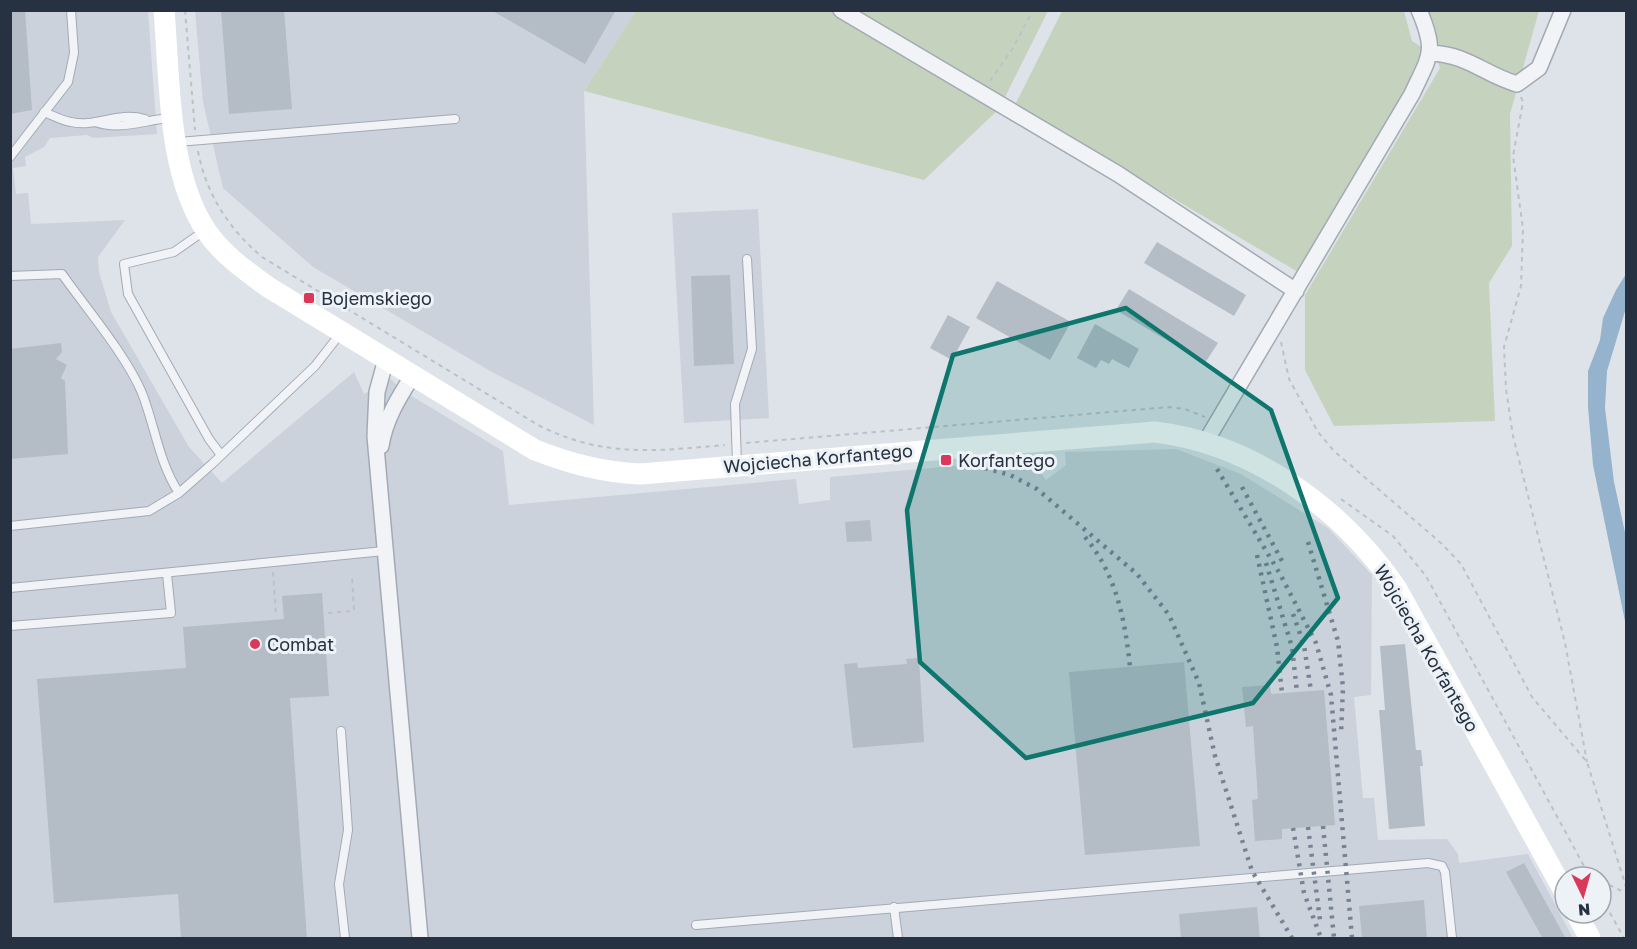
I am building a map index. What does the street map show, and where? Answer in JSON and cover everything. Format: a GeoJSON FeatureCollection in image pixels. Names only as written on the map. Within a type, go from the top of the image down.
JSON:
{"type":"FeatureCollection","features":[{"type":"Feature","properties":{"kind":"street","name":"Wojciecha Korfantego"},"geometry":{"type":"LineString","coordinates":[[164,10],[174,117],[184,184],[206,230],[233,261],[268,287],[535,450],[573,465],[604,472],[640,474],[1133,432],[1175,434],[1206,441],[1246,459],[1324,508],[1346,527],[1383,569],[1434,654],[1553,871]]}},
{"type":"Feature","properties":{"kind":"street"},"geometry":{"type":"LineString","coordinates":[[841,10],[1118,174],[1296,291]]}},
{"type":"Feature","properties":{"kind":"street"},"geometry":{"type":"LineString","coordinates":[[1206,441],[1412,94],[1431,53],[1428,30],[1419,10]]}},
{"type":"Feature","properties":{"kind":"street"},"geometry":{"type":"LineString","coordinates":[[1431,53],[1464,58],[1499,79],[1517,84],[1539,68],[1563,10]]}},
{"type":"Feature","properties":{"kind":"street"},"geometry":{"type":"LineString","coordinates":[[386,359],[381,369],[377,392],[375,436],[420,939]]}},
{"type":"Feature","properties":{"kind":"street"},"geometry":{"type":"LineString","coordinates":[[378,464],[383,432],[394,405],[413,375]]}},
{"type":"Feature","properties":{"kind":"street"},"geometry":{"type":"LineString","coordinates":[[1582,925],[1590,939]]}},
{"type":"Feature","properties":{"kind":"lane"},"geometry":{"type":"LineString","coordinates":[[10,157],[68,82],[74,53],[71,10]]}},
{"type":"Feature","properties":{"kind":"lane"},"geometry":{"type":"LineString","coordinates":[[44,112],[71,123],[95,122],[108,126],[174,117]]}},
{"type":"Feature","properties":{"kind":"lane"},"geometry":{"type":"LineString","coordinates":[[177,142],[455,118]]}},
{"type":"Feature","properties":{"kind":"lane"},"geometry":{"type":"LineString","coordinates":[[206,230],[174,252],[124,264],[128,294],[209,439],[221,455]]}},
{"type":"Feature","properties":{"kind":"lane"},"geometry":{"type":"LineString","coordinates":[[737,465],[735,404],[752,349],[747,259]]}},
{"type":"Feature","properties":{"kind":"lane"},"geometry":{"type":"LineString","coordinates":[[10,276],[62,274],[105,333],[141,392],[170,479],[179,493]]}},
{"type":"Feature","properties":{"kind":"lane"},"geometry":{"type":"LineString","coordinates":[[10,526],[149,511],[179,493],[221,455],[315,366],[342,332]]}},
{"type":"Feature","properties":{"kind":"lane"},"geometry":{"type":"LineString","coordinates":[[10,588],[384,551]]}},
{"type":"Feature","properties":{"kind":"lane"},"geometry":{"type":"LineString","coordinates":[[10,626],[171,614],[167,574]]}},
{"type":"Feature","properties":{"kind":"lane"},"geometry":{"type":"LineString","coordinates":[[341,731],[348,830],[339,884],[345,939]]}},
{"type":"Feature","properties":{"kind":"lane"},"geometry":{"type":"LineString","coordinates":[[696,925],[1413,863],[1436,863],[1442,866],[1447,878],[1452,939]]}},
{"type":"Feature","properties":{"kind":"lane"},"geometry":{"type":"LineString","coordinates":[[894,907],[898,939]]}},
{"type":"Feature","properties":{"kind":"path"},"geometry":{"type":"LineString","coordinates":[[982,94],[1013,48],[1034,10]]}},
{"type":"Feature","properties":{"kind":"path"},"geometry":{"type":"LineString","coordinates":[[1517,84],[1523,102],[1513,156],[1523,229],[1522,275],[1504,347],[1506,389],[1513,436],[1565,643],[1587,762],[1626,887]]}},
{"type":"Feature","properties":{"kind":"path"},"geometry":{"type":"LineString","coordinates":[[1277,323],[1289,379],[1318,432],[1334,451],[1441,543],[1461,564],[1532,697],[1587,762]]}},
{"type":"Feature","properties":{"kind":"path"},"geometry":{"type":"LineString","coordinates":[[272,563],[276,614]]}},
{"type":"Feature","properties":{"kind":"path"},"geometry":{"type":"LineString","coordinates":[[328,613],[354,611],[352,576]]}},
{"type":"Feature","properties":{"kind":"path"},"geometry":{"type":"LineString","coordinates":[[1613,919],[1624,939]]}},
{"type":"Feature","properties":{"kind":"highlighted area"},"geometry":{"type":"Polygon","coordinates":[[[1126,308],[1271,410],[1338,598],[1253,703],[1026,758],[920,662],[907,510],[953,355],[1126,308]]]}},
{"type":"Feature","properties":{"kind":"shaded area"},"geometry":{"type":"Polygon","coordinates":[[[10,11],[148,11],[157,134],[50,138],[44,147],[25,157],[26,166],[13,168],[16,194],[28,193],[31,224],[125,220],[98,257],[99,272],[111,312],[189,447],[222,483],[354,372],[364,394],[391,379],[400,389],[503,451],[509,505],[796,479],[799,504],[830,500],[830,477],[1031,459],[1046,480],[1066,465],[1065,452],[1176,449],[1241,474],[1328,528],[1372,575],[1371,695],[1354,697],[1363,798],[1374,798],[1378,840],[1447,839],[1458,854],[1459,863],[1528,854],[1553,901],[1553,925],[1566,925],[1573,938],[11,938],[10,11]]]}},
{"type":"Feature","properties":{"kind":"shaded area"},"geometry":{"type":"Polygon","coordinates":[[[195,11],[636,11],[584,91],[594,425],[492,372],[313,267],[223,188],[203,102],[195,11]]]}},
{"type":"Feature","properties":{"kind":"shaded area"},"geometry":{"type":"Polygon","coordinates":[[[758,209],[769,418],[684,423],[672,213],[758,209]]]}},
{"type":"Feature","properties":{"kind":"green space"},"geometry":{"type":"Polygon","coordinates":[[[835,10],[998,110],[924,180],[584,91],[636,11],[835,10]]]}},
{"type":"Feature","properties":{"kind":"green space"},"geometry":{"type":"Polygon","coordinates":[[[854,11],[1048,11],[1004,99],[854,11]]]}},
{"type":"Feature","properties":{"kind":"green space"},"geometry":{"type":"Polygon","coordinates":[[[1062,11],[1404,11],[1412,41],[1431,53],[1303,275],[1015,105],[1062,11]]]}},
{"type":"Feature","properties":{"kind":"green space"},"geometry":{"type":"Polygon","coordinates":[[[1421,11],[1539,11],[1510,114],[1512,246],[1489,283],[1495,421],[1334,426],[1305,370],[1305,295],[1440,68],[1421,11]]]}},
{"type":"Feature","properties":{"kind":"water"},"geometry":{"type":"Polygon","coordinates":[[[1626,274],[1626,308],[1607,371],[1605,408],[1614,482],[1626,537],[1626,626],[1593,465],[1588,407],[1588,371],[1600,340],[1603,318],[1626,274]]]}},
{"type":"Feature","properties":{"kind":"building"},"geometry":{"type":"Polygon","coordinates":[[[10,10],[25,10],[32,110],[10,114],[10,10]]]}},
{"type":"Feature","properties":{"kind":"building"},"geometry":{"type":"Polygon","coordinates":[[[221,10],[284,10],[292,109],[229,114],[221,10]]]}},
{"type":"Feature","properties":{"kind":"building"},"geometry":{"type":"Polygon","coordinates":[[[491,10],[616,10],[585,64],[491,10]]]}},
{"type":"Feature","properties":{"kind":"building"},"geometry":{"type":"Polygon","coordinates":[[[1157,242],[1246,295],[1234,316],[1144,263],[1157,242]]]}},
{"type":"Feature","properties":{"kind":"building"},"geometry":{"type":"Polygon","coordinates":[[[730,275],[734,364],[694,366],[691,276],[730,275]]]}},
{"type":"Feature","properties":{"kind":"building"},"geometry":{"type":"Polygon","coordinates":[[[997,281],[1071,322],[1050,360],[976,318],[997,281]]]}},
{"type":"Feature","properties":{"kind":"building"},"geometry":{"type":"Polygon","coordinates":[[[1129,289],[1218,343],[1205,363],[1116,310],[1129,289]]]}},
{"type":"Feature","properties":{"kind":"building"},"geometry":{"type":"Polygon","coordinates":[[[948,315],[970,327],[952,360],[930,348],[948,315]]]}},
{"type":"Feature","properties":{"kind":"building"},"geometry":{"type":"Polygon","coordinates":[[[1095,324],[1139,349],[1129,368],[1112,359],[1109,364],[1101,360],[1096,368],[1077,358],[1095,324]]]}},
{"type":"Feature","properties":{"kind":"building"},"geometry":{"type":"Polygon","coordinates":[[[61,343],[62,352],[56,359],[67,365],[61,378],[65,381],[68,454],[10,459],[10,349],[61,343]]]}},
{"type":"Feature","properties":{"kind":"building"},"geometry":{"type":"Polygon","coordinates":[[[870,520],[872,541],[847,542],[845,522],[870,520]]]}},
{"type":"Feature","properties":{"kind":"building"},"geometry":{"type":"Polygon","coordinates":[[[322,593],[329,696],[290,698],[307,939],[181,939],[178,894],[54,903],[37,679],[186,668],[183,627],[284,619],[282,596],[322,593]]]}},
{"type":"Feature","properties":{"kind":"building"},"geometry":{"type":"Polygon","coordinates":[[[1405,644],[1416,750],[1421,750],[1423,766],[1420,766],[1425,826],[1389,829],[1379,710],[1385,710],[1380,646],[1405,644]]]}},
{"type":"Feature","properties":{"kind":"building"},"geometry":{"type":"Polygon","coordinates":[[[919,658],[924,742],[853,748],[844,664],[857,663],[858,668],[907,664],[906,659],[919,658]]]}},
{"type":"Feature","properties":{"kind":"building"},"geometry":{"type":"Polygon","coordinates":[[[1184,662],[1200,846],[1085,855],[1069,672],[1184,662]]]}},
{"type":"Feature","properties":{"kind":"building"},"geometry":{"type":"Polygon","coordinates":[[[1270,685],[1271,694],[1324,690],[1335,825],[1282,829],[1282,839],[1255,841],[1252,800],[1258,799],[1253,726],[1246,727],[1242,687],[1270,685]]]}},
{"type":"Feature","properties":{"kind":"building"},"geometry":{"type":"Polygon","coordinates":[[[1524,863],[1553,915],[1553,925],[1558,925],[1566,939],[1543,939],[1506,872],[1524,863]]]}},
{"type":"Feature","properties":{"kind":"building"},"geometry":{"type":"Polygon","coordinates":[[[1424,900],[1427,939],[1362,939],[1359,906],[1424,900]]]}},
{"type":"Feature","properties":{"kind":"building"},"geometry":{"type":"Polygon","coordinates":[[[1257,907],[1260,939],[1181,939],[1179,914],[1257,907]]]}},
{"type":"Feature","properties":{"kind":"railway"},"geometry":{"type":"LineString","coordinates":[[985,468],[1010,475],[1037,489],[1137,574],[1169,615],[1199,683],[1215,756],[1252,871],[1292,938]]}},
{"type":"Feature","properties":{"kind":"railway"},"geometry":{"type":"LineString","coordinates":[[1217,469],[1280,574],[1316,643],[1331,695],[1352,938]]}},
{"type":"Feature","properties":{"kind":"railway"},"geometry":{"type":"LineString","coordinates":[[1242,487],[1282,561]]}},
{"type":"Feature","properties":{"kind":"railway"},"geometry":{"type":"LineString","coordinates":[[1085,537],[1096,551],[1112,582],[1122,615],[1130,667]]}},
{"type":"Feature","properties":{"kind":"railway"},"geometry":{"type":"LineString","coordinates":[[1308,542],[1338,641],[1343,688],[1341,734]]}},
{"type":"Feature","properties":{"kind":"railway"},"geometry":{"type":"LineString","coordinates":[[1257,555],[1277,647],[1282,693]]}},
{"type":"Feature","properties":{"kind":"railway"},"geometry":{"type":"LineString","coordinates":[[1266,563],[1292,647],[1297,692]]}},
{"type":"Feature","properties":{"kind":"railway"},"geometry":{"type":"LineString","coordinates":[[1293,614],[1304,645],[1311,691]]}},
{"type":"Feature","properties":{"kind":"railway"},"geometry":{"type":"LineString","coordinates":[[1323,826],[1334,938]]}},
{"type":"Feature","properties":{"kind":"railway"},"geometry":{"type":"LineString","coordinates":[[1308,827],[1320,920]]}},
{"type":"Feature","properties":{"kind":"railway"},"geometry":{"type":"LineString","coordinates":[[1293,828],[1304,893],[1321,938]]}},
{"type":"Feature","properties":{"kind":"place","name":"Bojemskiego"},"geometry":{"type":"Point","coordinates":[309,298]}},
{"type":"Feature","properties":{"kind":"place","name":"Korfantego"},"geometry":{"type":"Point","coordinates":[946,460]}},
{"type":"Feature","properties":{"kind":"place","name":"Combat"},"geometry":{"type":"Point","coordinates":[255,644]}}]}
